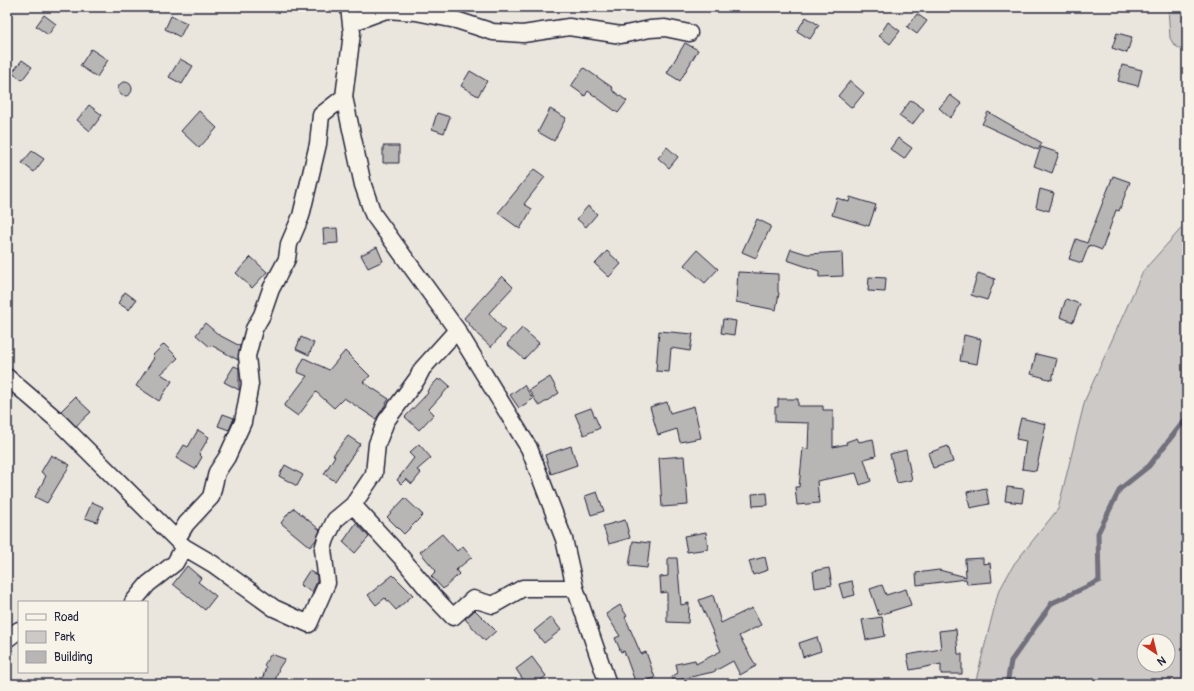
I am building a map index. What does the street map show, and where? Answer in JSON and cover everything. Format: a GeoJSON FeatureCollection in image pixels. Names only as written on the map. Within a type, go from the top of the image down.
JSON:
{"type":"FeatureCollection","features":[{"type":"Feature","properties":{"kind":"street"},"geometry":{"type":"LineString","coordinates":[[349,7],[355,26],[344,97],[363,185],[373,214],[457,330],[529,448],[564,539],[575,588],[608,684]]}},
{"type":"Feature","properties":{"kind":"street"},"geometry":{"type":"LineString","coordinates":[[355,26],[374,7]]}},
{"type":"Feature","properties":{"kind":"street"},"geometry":{"type":"LineString","coordinates":[[355,26],[386,10],[416,12],[449,18],[493,32],[523,34],[569,27],[622,35],[650,29],[665,28],[689,33]]}},
{"type":"Feature","properties":{"kind":"street"},"geometry":{"type":"LineString","coordinates":[[134,601],[148,584],[175,563],[186,524],[211,497],[217,472],[227,457],[243,422],[250,384],[247,356],[254,329],[262,315],[271,289],[287,260],[289,244],[301,216],[318,144],[321,115],[344,97]]}},
{"type":"Feature","properties":{"kind":"street"},"geometry":{"type":"LineString","coordinates":[[7,377],[62,425],[181,543],[274,608],[309,624],[327,583],[323,549],[335,520],[353,505],[374,474],[377,444],[386,421],[417,379],[422,369],[457,330]]}},
{"type":"Feature","properties":{"kind":"street"},"geometry":{"type":"LineString","coordinates":[[353,505],[453,617],[473,599],[493,605],[523,588],[575,588]]}},
{"type":"Feature","properties":{"kind":"street"},"geometry":{"type":"LineString","coordinates":[[7,639],[18,631]]}},
{"type":"Feature","properties":{"kind":"green space"},"geometry":{"type":"Polygon","coordinates":[[[1168,7],[1187,7],[1187,53],[1174,45],[1170,38],[1168,7]]]}},
{"type":"Feature","properties":{"kind":"green space"},"geometry":{"type":"Polygon","coordinates":[[[1187,222],[1187,684],[975,684],[998,593],[1014,564],[1058,509],[1085,400],[1143,271],[1187,222]]]}},
{"type":"Feature","properties":{"kind":"building"},"geometry":{"type":"Polygon","coordinates":[[[917,14],[927,21],[917,34],[907,27],[917,14]]]}},
{"type":"Feature","properties":{"kind":"building"},"geometry":{"type":"Polygon","coordinates":[[[44,15],[56,24],[48,35],[36,26],[44,15]]]}},
{"type":"Feature","properties":{"kind":"building"},"geometry":{"type":"Polygon","coordinates":[[[171,16],[187,23],[180,37],[165,29],[171,16]]]}},
{"type":"Feature","properties":{"kind":"building"},"geometry":{"type":"Polygon","coordinates":[[[806,17],[819,25],[810,39],[797,31],[806,17]]]}},
{"type":"Feature","properties":{"kind":"building"},"geometry":{"type":"Polygon","coordinates":[[[888,22],[900,31],[890,44],[879,36],[888,22]]]}},
{"type":"Feature","properties":{"kind":"building"},"geometry":{"type":"Polygon","coordinates":[[[1117,33],[1132,37],[1127,53],[1112,48],[1117,33]]]}},
{"type":"Feature","properties":{"kind":"building"},"geometry":{"type":"Polygon","coordinates":[[[685,43],[698,50],[680,81],[667,73],[685,43]]]}},
{"type":"Feature","properties":{"kind":"building"},"geometry":{"type":"Polygon","coordinates":[[[91,49],[108,60],[97,77],[80,66],[91,49]]]}},
{"type":"Feature","properties":{"kind":"building"},"geometry":{"type":"Polygon","coordinates":[[[180,59],[193,66],[182,84],[169,77],[180,59]]]}},
{"type":"Feature","properties":{"kind":"building"},"geometry":{"type":"Polygon","coordinates":[[[22,60],[32,67],[22,80],[12,73],[22,60]]]}},
{"type":"Feature","properties":{"kind":"building"},"geometry":{"type":"Polygon","coordinates":[[[1122,65],[1142,70],[1138,86],[1118,81],[1122,65]]]}},
{"type":"Feature","properties":{"kind":"building"},"geometry":{"type":"Polygon","coordinates":[[[584,68],[613,88],[612,90],[627,101],[618,113],[588,91],[585,96],[571,86],[584,68]]]}},
{"type":"Feature","properties":{"kind":"building"},"geometry":{"type":"Polygon","coordinates":[[[470,71],[487,81],[478,96],[461,86],[470,71]]]}},
{"type":"Feature","properties":{"kind":"building"},"geometry":{"type":"Polygon","coordinates":[[[850,81],[864,93],[852,108],[838,96],[850,81]]]}},
{"type":"Feature","properties":{"kind":"building"},"geometry":{"type":"Polygon","coordinates":[[[125,82],[130,84],[132,89],[130,94],[125,96],[120,94],[118,89],[120,84],[125,82]]]}},
{"type":"Feature","properties":{"kind":"building"},"geometry":{"type":"Polygon","coordinates":[[[950,95],[962,104],[950,118],[939,108],[950,95]]]}},
{"type":"Feature","properties":{"kind":"building"},"geometry":{"type":"Polygon","coordinates":[[[911,100],[924,109],[912,125],[899,116],[911,100]]]}},
{"type":"Feature","properties":{"kind":"building"},"geometry":{"type":"Polygon","coordinates":[[[89,105],[102,115],[90,131],[77,120],[89,105]]]}},
{"type":"Feature","properties":{"kind":"building"},"geometry":{"type":"Polygon","coordinates":[[[550,109],[566,118],[554,141],[538,132],[550,109]]]}},
{"type":"Feature","properties":{"kind":"building"},"geometry":{"type":"Polygon","coordinates":[[[199,111],[217,128],[199,148],[181,131],[199,111]]]}},
{"type":"Feature","properties":{"kind":"building"},"geometry":{"type":"Polygon","coordinates":[[[988,112],[1042,143],[1038,150],[982,124],[988,112]]]}},
{"type":"Feature","properties":{"kind":"building"},"geometry":{"type":"Polygon","coordinates":[[[437,113],[450,117],[444,133],[432,129],[437,113]]]}},
{"type":"Feature","properties":{"kind":"building"},"geometry":{"type":"Polygon","coordinates":[[[898,138],[912,148],[904,159],[890,149],[898,138]]]}},
{"type":"Feature","properties":{"kind":"building"},"geometry":{"type":"Polygon","coordinates":[[[383,146],[399,146],[399,163],[383,163],[383,146]]]}},
{"type":"Feature","properties":{"kind":"building"},"geometry":{"type":"Polygon","coordinates":[[[667,147],[678,157],[669,168],[658,158],[667,147]]]}},
{"type":"Feature","properties":{"kind":"building"},"geometry":{"type":"Polygon","coordinates":[[[1041,147],[1059,153],[1052,173],[1034,166],[1041,147]]]}},
{"type":"Feature","properties":{"kind":"building"},"geometry":{"type":"Polygon","coordinates":[[[32,151],[44,159],[34,172],[22,163],[32,151]]]}},
{"type":"Feature","properties":{"kind":"building"},"geometry":{"type":"Polygon","coordinates":[[[534,169],[545,177],[524,204],[532,209],[520,229],[498,213],[534,169]]]}},
{"type":"Feature","properties":{"kind":"building"},"geometry":{"type":"Polygon","coordinates":[[[1113,176],[1130,182],[1119,211],[1116,210],[1102,250],[1089,245],[1082,263],[1069,259],[1076,239],[1087,243],[1113,176]]]}},
{"type":"Feature","properties":{"kind":"building"},"geometry":{"type":"Polygon","coordinates":[[[1040,189],[1054,193],[1049,211],[1036,207],[1040,189]]]}},
{"type":"Feature","properties":{"kind":"building"},"geometry":{"type":"Polygon","coordinates":[[[850,197],[876,205],[869,226],[832,215],[837,198],[849,202],[850,197]]]}},
{"type":"Feature","properties":{"kind":"building"},"geometry":{"type":"Polygon","coordinates":[[[588,206],[597,214],[586,227],[577,219],[588,206]]]}},
{"type":"Feature","properties":{"kind":"building"},"geometry":{"type":"Polygon","coordinates":[[[757,219],[771,226],[756,258],[742,252],[757,219]]]}},
{"type":"Feature","properties":{"kind":"building"},"geometry":{"type":"Polygon","coordinates":[[[337,228],[338,243],[324,244],[323,229],[337,228]]]}},
{"type":"Feature","properties":{"kind":"building"},"geometry":{"type":"Polygon","coordinates":[[[377,247],[383,261],[368,268],[361,255],[377,247]]]}},
{"type":"Feature","properties":{"kind":"building"},"geometry":{"type":"Polygon","coordinates":[[[791,249],[807,254],[842,252],[843,276],[819,277],[819,271],[787,260],[791,249]]]}},
{"type":"Feature","properties":{"kind":"building"},"geometry":{"type":"Polygon","coordinates":[[[697,250],[718,269],[705,283],[684,265],[697,250]]]}},
{"type":"Feature","properties":{"kind":"building"},"geometry":{"type":"Polygon","coordinates":[[[607,251],[621,264],[609,277],[595,264],[607,251]]]}},
{"type":"Feature","properties":{"kind":"building"},"geometry":{"type":"Polygon","coordinates":[[[251,257],[267,272],[252,288],[236,273],[251,257]]]}},
{"type":"Feature","properties":{"kind":"building"},"geometry":{"type":"Polygon","coordinates":[[[738,272],[778,274],[779,293],[776,310],[736,302],[738,272]]]}},
{"type":"Feature","properties":{"kind":"building"},"geometry":{"type":"Polygon","coordinates":[[[978,273],[995,279],[987,300],[971,295],[978,273]]]}},
{"type":"Feature","properties":{"kind":"building"},"geometry":{"type":"Polygon","coordinates":[[[502,276],[513,287],[489,313],[505,331],[491,347],[476,333],[464,318],[502,276]]]}},
{"type":"Feature","properties":{"kind":"building"},"geometry":{"type":"Polygon","coordinates":[[[869,277],[886,278],[885,292],[868,291],[869,277]]]}},
{"type":"Feature","properties":{"kind":"building"},"geometry":{"type":"Polygon","coordinates":[[[125,292],[136,300],[129,310],[118,303],[125,292]]]}},
{"type":"Feature","properties":{"kind":"building"},"geometry":{"type":"Polygon","coordinates":[[[1066,299],[1080,304],[1073,322],[1060,317],[1066,299]]]}},
{"type":"Feature","properties":{"kind":"building"},"geometry":{"type":"Polygon","coordinates":[[[723,319],[736,321],[734,335],[721,333],[723,319]]]}},
{"type":"Feature","properties":{"kind":"building"},"geometry":{"type":"Polygon","coordinates":[[[205,323],[219,335],[240,346],[238,360],[211,345],[210,347],[196,335],[205,323]]]}},
{"type":"Feature","properties":{"kind":"building"},"geometry":{"type":"Polygon","coordinates":[[[522,328],[539,343],[524,359],[507,344],[522,328]]]}},
{"type":"Feature","properties":{"kind":"building"},"geometry":{"type":"Polygon","coordinates":[[[659,331],[693,334],[690,351],[671,348],[669,372],[656,371],[659,331]]]}},
{"type":"Feature","properties":{"kind":"building"},"geometry":{"type":"Polygon","coordinates":[[[964,335],[981,339],[977,364],[960,361],[964,335]]]}},
{"type":"Feature","properties":{"kind":"building"},"geometry":{"type":"Polygon","coordinates":[[[301,337],[314,343],[309,355],[296,349],[301,337]]]}},
{"type":"Feature","properties":{"kind":"building"},"geometry":{"type":"Polygon","coordinates":[[[164,344],[178,358],[161,374],[172,381],[159,401],[136,386],[154,358],[152,356],[164,344]]]}},
{"type":"Feature","properties":{"kind":"building"},"geometry":{"type":"Polygon","coordinates":[[[345,351],[370,376],[363,382],[389,399],[376,419],[344,398],[334,408],[316,392],[298,416],[284,406],[307,376],[297,372],[304,358],[329,370],[345,351]]]}},
{"type":"Feature","properties":{"kind":"building"},"geometry":{"type":"Polygon","coordinates":[[[1036,354],[1057,359],[1052,380],[1031,374],[1036,354]]]}},
{"type":"Feature","properties":{"kind":"building"},"geometry":{"type":"Polygon","coordinates":[[[234,366],[239,368],[239,390],[224,382],[234,366]]]}},
{"type":"Feature","properties":{"kind":"building"},"geometry":{"type":"Polygon","coordinates":[[[550,377],[559,393],[539,406],[529,390],[550,377]]]}},
{"type":"Feature","properties":{"kind":"building"},"geometry":{"type":"Polygon","coordinates":[[[438,379],[440,381],[442,379],[450,386],[429,409],[434,414],[419,430],[405,417],[428,393],[427,391],[438,379]]]}},
{"type":"Feature","properties":{"kind":"building"},"geometry":{"type":"Polygon","coordinates":[[[524,385],[533,399],[519,408],[510,395],[524,385]]]}},
{"type":"Feature","properties":{"kind":"building"},"geometry":{"type":"Polygon","coordinates":[[[75,397],[91,412],[76,426],[61,411],[75,397]]]}},
{"type":"Feature","properties":{"kind":"building"},"geometry":{"type":"Polygon","coordinates":[[[778,399],[798,399],[798,406],[823,406],[823,410],[833,410],[833,447],[847,444],[846,442],[857,438],[859,442],[873,439],[876,456],[864,459],[871,481],[860,485],[856,473],[817,481],[819,503],[797,505],[795,487],[799,487],[803,448],[808,449],[809,423],[775,422],[775,407],[778,407],[778,399]]]}},
{"type":"Feature","properties":{"kind":"building"},"geometry":{"type":"Polygon","coordinates":[[[667,402],[670,413],[694,406],[701,438],[680,442],[677,429],[658,435],[650,407],[667,402]]]}},
{"type":"Feature","properties":{"kind":"building"},"geometry":{"type":"Polygon","coordinates":[[[591,408],[600,428],[584,435],[575,414],[591,408]]]}},
{"type":"Feature","properties":{"kind":"building"},"geometry":{"type":"Polygon","coordinates":[[[223,414],[234,418],[229,430],[218,426],[223,414]]]}},
{"type":"Feature","properties":{"kind":"building"},"geometry":{"type":"Polygon","coordinates":[[[1021,418],[1046,424],[1036,471],[1022,469],[1026,441],[1016,439],[1021,418]]]}},
{"type":"Feature","properties":{"kind":"building"},"geometry":{"type":"Polygon","coordinates":[[[198,430],[209,437],[199,454],[202,457],[195,469],[176,458],[184,445],[188,447],[198,430]]]}},
{"type":"Feature","properties":{"kind":"building"},"geometry":{"type":"Polygon","coordinates":[[[348,436],[360,444],[335,481],[324,474],[335,456],[333,455],[348,436]]]}},
{"type":"Feature","properties":{"kind":"building"},"geometry":{"type":"Polygon","coordinates":[[[419,444],[431,458],[417,470],[421,473],[412,484],[406,479],[401,484],[397,480],[414,458],[409,453],[419,444]]]}},
{"type":"Feature","properties":{"kind":"building"},"geometry":{"type":"Polygon","coordinates":[[[571,446],[577,465],[551,474],[545,455],[571,446]]]}},
{"type":"Feature","properties":{"kind":"building"},"geometry":{"type":"Polygon","coordinates":[[[948,446],[953,462],[933,468],[928,453],[948,446]]]}},
{"type":"Feature","properties":{"kind":"building"},"geometry":{"type":"Polygon","coordinates":[[[906,450],[912,480],[897,483],[890,454],[906,450]]]}},
{"type":"Feature","properties":{"kind":"building"},"geometry":{"type":"Polygon","coordinates":[[[51,455],[70,465],[47,503],[35,497],[46,476],[41,472],[51,455]]]}},
{"type":"Feature","properties":{"kind":"building"},"geometry":{"type":"Polygon","coordinates":[[[684,456],[688,505],[662,507],[659,458],[684,456]]]}},
{"type":"Feature","properties":{"kind":"building"},"geometry":{"type":"Polygon","coordinates":[[[285,465],[303,475],[297,486],[279,476],[285,465]]]}},
{"type":"Feature","properties":{"kind":"building"},"geometry":{"type":"Polygon","coordinates":[[[1007,487],[1024,489],[1022,503],[1005,501],[1007,487]]]}},
{"type":"Feature","properties":{"kind":"building"},"geometry":{"type":"Polygon","coordinates":[[[986,488],[989,504],[970,508],[967,492],[986,488]]]}},
{"type":"Feature","properties":{"kind":"building"},"geometry":{"type":"Polygon","coordinates":[[[597,492],[604,511],[591,515],[585,496],[597,492]]]}},
{"type":"Feature","properties":{"kind":"building"},"geometry":{"type":"Polygon","coordinates":[[[767,493],[768,505],[753,506],[752,494],[767,493]]]}},
{"type":"Feature","properties":{"kind":"building"},"geometry":{"type":"Polygon","coordinates":[[[405,498],[423,515],[404,534],[387,517],[405,498]]]}},
{"type":"Feature","properties":{"kind":"building"},"geometry":{"type":"Polygon","coordinates":[[[92,502],[103,507],[97,522],[85,518],[92,502]]]}},
{"type":"Feature","properties":{"kind":"building"},"geometry":{"type":"Polygon","coordinates":[[[294,508],[320,530],[316,540],[310,547],[281,523],[294,508]]]}},
{"type":"Feature","properties":{"kind":"building"},"geometry":{"type":"Polygon","coordinates":[[[625,520],[630,538],[609,544],[603,526],[625,520]]]}},
{"type":"Feature","properties":{"kind":"building"},"geometry":{"type":"Polygon","coordinates":[[[356,523],[369,537],[355,553],[343,542],[356,523]]]}},
{"type":"Feature","properties":{"kind":"building"},"geometry":{"type":"Polygon","coordinates":[[[706,532],[708,549],[687,552],[684,536],[706,532]]]}},
{"type":"Feature","properties":{"kind":"building"},"geometry":{"type":"Polygon","coordinates":[[[442,534],[457,551],[463,546],[472,557],[456,570],[459,574],[443,589],[431,576],[436,571],[420,552],[442,534]]]}},
{"type":"Feature","properties":{"kind":"building"},"geometry":{"type":"Polygon","coordinates":[[[633,541],[650,543],[647,568],[629,566],[633,541]]]}},
{"type":"Feature","properties":{"kind":"building"},"geometry":{"type":"Polygon","coordinates":[[[765,557],[768,570],[753,575],[749,561],[765,557]]]}},
{"type":"Feature","properties":{"kind":"building"},"geometry":{"type":"Polygon","coordinates":[[[668,558],[677,558],[681,605],[689,603],[688,623],[667,622],[667,592],[661,593],[660,577],[668,576],[668,558]]]}},
{"type":"Feature","properties":{"kind":"building"},"geometry":{"type":"Polygon","coordinates":[[[983,558],[983,564],[990,563],[992,582],[967,584],[966,579],[917,585],[916,573],[939,570],[966,577],[965,559],[983,558]]]}},
{"type":"Feature","properties":{"kind":"building"},"geometry":{"type":"Polygon","coordinates":[[[187,566],[201,578],[198,582],[216,596],[205,610],[173,584],[187,566]]]}},
{"type":"Feature","properties":{"kind":"building"},"geometry":{"type":"Polygon","coordinates":[[[829,568],[832,585],[815,588],[813,571],[829,568]]]}},
{"type":"Feature","properties":{"kind":"building"},"geometry":{"type":"Polygon","coordinates":[[[309,571],[317,575],[317,582],[312,592],[300,585],[309,571]]]}},
{"type":"Feature","properties":{"kind":"building"},"geometry":{"type":"Polygon","coordinates":[[[393,575],[413,595],[396,610],[385,598],[376,605],[368,595],[393,575]]]}},
{"type":"Feature","properties":{"kind":"building"},"geometry":{"type":"Polygon","coordinates":[[[852,581],[855,595],[843,598],[839,584],[852,581]]]}},
{"type":"Feature","properties":{"kind":"building"},"geometry":{"type":"Polygon","coordinates":[[[882,585],[886,595],[906,589],[911,605],[879,615],[870,589],[882,585]]]}},
{"type":"Feature","properties":{"kind":"building"},"geometry":{"type":"Polygon","coordinates":[[[713,595],[721,623],[752,608],[761,625],[739,636],[756,666],[740,675],[733,661],[713,672],[673,681],[671,677],[678,673],[676,664],[695,660],[696,664],[721,651],[699,600],[713,595]]]}},
{"type":"Feature","properties":{"kind":"building"},"geometry":{"type":"Polygon","coordinates":[[[620,605],[627,616],[625,617],[641,654],[646,652],[655,678],[636,684],[624,651],[621,652],[615,638],[620,636],[606,614],[620,605]]]}},
{"type":"Feature","properties":{"kind":"building"},"geometry":{"type":"Polygon","coordinates":[[[475,610],[496,631],[485,641],[465,619],[475,610]]]}},
{"type":"Feature","properties":{"kind":"building"},"geometry":{"type":"Polygon","coordinates":[[[551,617],[561,630],[544,643],[534,631],[551,617]]]}},
{"type":"Feature","properties":{"kind":"building"},"geometry":{"type":"Polygon","coordinates":[[[882,617],[885,636],[866,640],[862,620],[882,617]]]}},
{"type":"Feature","properties":{"kind":"building"},"geometry":{"type":"Polygon","coordinates":[[[956,629],[958,654],[962,654],[962,674],[941,674],[941,664],[910,670],[907,655],[941,649],[939,631],[956,629]]]}},
{"type":"Feature","properties":{"kind":"building"},"geometry":{"type":"Polygon","coordinates":[[[817,637],[821,651],[803,657],[799,643],[817,637]]]}},
{"type":"Feature","properties":{"kind":"building"},"geometry":{"type":"Polygon","coordinates":[[[271,654],[285,659],[279,668],[274,684],[261,684],[266,667],[264,665],[271,654]]]}},
{"type":"Feature","properties":{"kind":"building"},"geometry":{"type":"Polygon","coordinates":[[[532,657],[546,676],[536,684],[526,684],[516,669],[532,657]]]}},
{"type":"Feature","properties":{"kind":"waterway"},"geometry":{"type":"LineString","coordinates":[[1007,684],[1011,661],[1052,603],[1099,581],[1098,533],[1120,489],[1149,466],[1187,417]]}}]}
